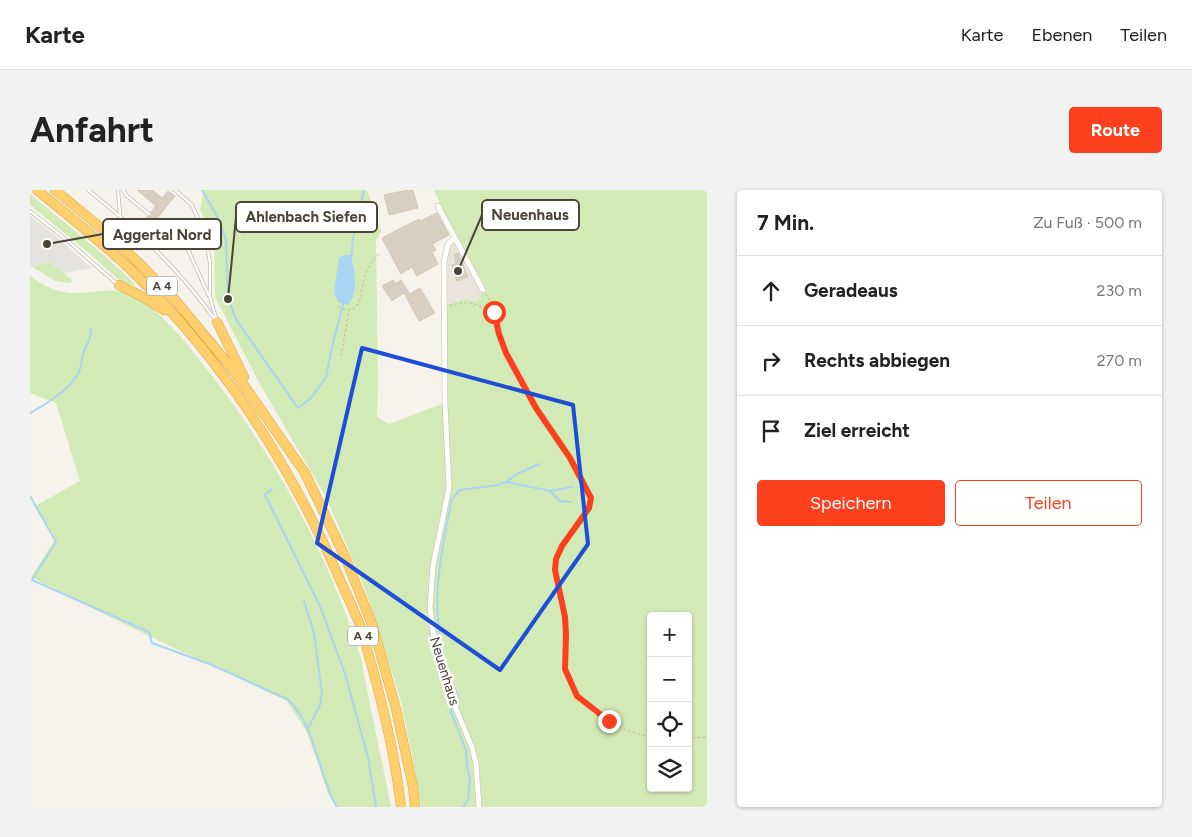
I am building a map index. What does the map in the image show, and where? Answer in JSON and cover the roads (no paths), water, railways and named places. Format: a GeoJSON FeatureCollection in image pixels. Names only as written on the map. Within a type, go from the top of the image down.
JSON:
{"type":"FeatureCollection","features":[{"type":"Feature","properties":{"kind":"highway","name":"A 4"},"geometry":{"type":"LineString","coordinates":[[36,190],[112,252],[176,318],[202,348],[240,398],[289,477],[323,540],[362,630],[384,714],[402,807]]}},
{"type":"Feature","properties":{"kind":"highway","name":"A 4"},"geometry":{"type":"LineString","coordinates":[[56,190],[107,233],[169,294],[204,333],[253,398],[305,473],[346,558],[373,627],[393,700],[413,787],[415,807]]}},
{"type":"Feature","properties":{"kind":"highway"},"geometry":{"type":"LineString","coordinates":[[118,285],[143,297],[176,318]]}},
{"type":"Feature","properties":{"kind":"highway"},"geometry":{"type":"LineString","coordinates":[[217,322],[253,398]]}},
{"type":"Feature","properties":{"kind":"street"},"geometry":{"type":"LineString","coordinates":[[438,206],[484,290]]}},
{"type":"Feature","properties":{"kind":"street","name":"Neuenhaus"},"geometry":{"type":"LineString","coordinates":[[455,238],[448,244],[444,254],[446,422],[449,488],[433,566],[430,607],[435,648],[448,690],[472,747],[476,764],[479,807]]}},
{"type":"Feature","properties":{"kind":"lane"},"geometry":{"type":"LineString","coordinates":[[88,190],[120,215],[186,282],[217,322]]}},
{"type":"Feature","properties":{"kind":"lane"},"geometry":{"type":"LineString","coordinates":[[118,190],[120,215]]}},
{"type":"Feature","properties":{"kind":"lane"},"geometry":{"type":"LineString","coordinates":[[123,190],[149,214]]}},
{"type":"Feature","properties":{"kind":"lane"},"geometry":{"type":"LineString","coordinates":[[175,190],[192,205],[206,237],[210,263],[210,297]]}},
{"type":"Feature","properties":{"kind":"lane"},"geometry":{"type":"LineString","coordinates":[[30,211],[118,285]]}},
{"type":"Feature","properties":{"kind":"lane"},"geometry":{"type":"LineString","coordinates":[[156,220],[184,241],[210,297],[217,322]]}},
{"type":"Feature","properties":{"kind":"water"},"geometry":{"type":"Polygon","coordinates":[[[350,255],[355,281],[354,294],[348,305],[338,302],[334,292],[339,258],[350,255]]]}},
{"type":"Feature","properties":{"kind":"waterway"},"geometry":{"type":"LineString","coordinates":[[202,190],[217,216],[226,240],[228,299],[237,321],[298,408],[311,398],[326,377],[344,301]]}},
{"type":"Feature","properties":{"kind":"waterway"},"geometry":{"type":"LineString","coordinates":[[351,260],[353,239],[364,190]]}},
{"type":"Feature","properties":{"kind":"waterway"},"geometry":{"type":"LineString","coordinates":[[30,413],[55,397],[76,377],[91,329]]}},
{"type":"Feature","properties":{"kind":"waterway"},"geometry":{"type":"LineString","coordinates":[[506,482],[517,474],[539,464]]}},
{"type":"Feature","properties":{"kind":"waterway"},"geometry":{"type":"LineString","coordinates":[[458,696],[441,646],[437,598],[442,550],[452,499],[460,490],[498,485],[506,482],[550,491],[560,501],[571,502]]}},
{"type":"Feature","properties":{"kind":"waterway"},"geometry":{"type":"LineString","coordinates":[[550,491],[572,487]]}},
{"type":"Feature","properties":{"kind":"waterway"},"geometry":{"type":"LineString","coordinates":[[272,489],[265,495],[320,606],[345,674],[368,757],[376,807]]}},
{"type":"Feature","properties":{"kind":"waterway"},"geometry":{"type":"LineString","coordinates":[[30,496],[56,542],[32,580],[149,632],[152,643],[212,665],[287,699],[304,721],[325,780],[337,807]]}},
{"type":"Feature","properties":{"kind":"waterway"},"geometry":{"type":"LineString","coordinates":[[304,601],[314,633],[322,694],[320,705],[308,728]]}},
{"type":"Feature","properties":{"kind":"waterway"},"geometry":{"type":"LineString","coordinates":[[452,707],[451,712],[466,750],[470,780],[468,800],[463,807]]}},
{"type":"Feature","properties":{"kind":"place","name":"Aggertal Nord"},"geometry":{"type":"Point","coordinates":[47,244]}},
{"type":"Feature","properties":{"kind":"place","name":"Neuenhaus"},"geometry":{"type":"Point","coordinates":[458,271]}},
{"type":"Feature","properties":{"kind":"place","name":"Ahlenbach Siefen"},"geometry":{"type":"Point","coordinates":[228,299]}}]}
